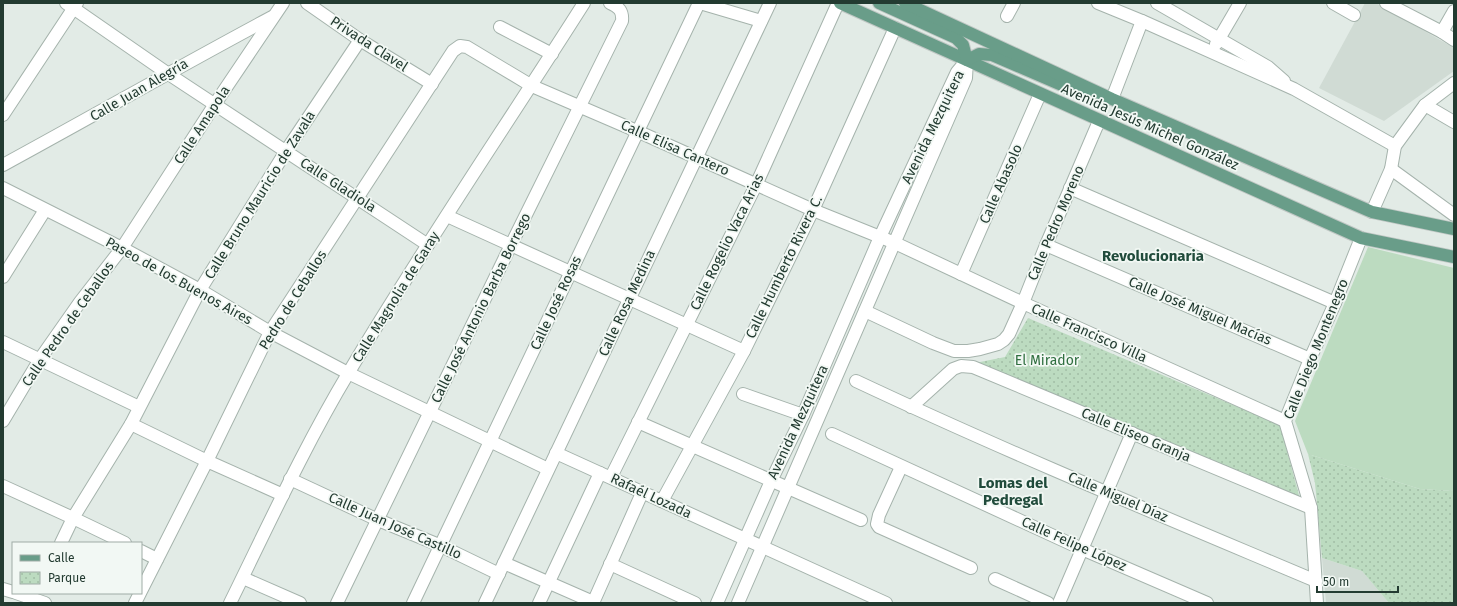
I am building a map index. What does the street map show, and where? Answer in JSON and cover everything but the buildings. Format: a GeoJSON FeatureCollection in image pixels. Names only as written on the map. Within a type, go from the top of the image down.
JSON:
{"type":"FeatureCollection","features":[{"type":"Feature","properties":{"kind":"main road","name":"Avenida Jesús Michel González"},"geometry":{"type":"LineString","coordinates":[[839,3],[1361,238],[1454,257]]}},
{"type":"Feature","properties":{"kind":"main road"},"geometry":{"type":"LineString","coordinates":[[879,3],[956,38],[963,45],[967,60],[979,54],[992,55],[1078,92],[1112,99]]}},
{"type":"Feature","properties":{"kind":"main road","name":"Avenida Jesús Michel González"},"geometry":{"type":"LineString","coordinates":[[905,3],[1112,99],[1372,212],[1454,229]]}},
{"type":"Feature","properties":{"kind":"street","name":"Calle Amapola"},"geometry":{"type":"LineString","coordinates":[[122,248],[215,104],[283,3]]}},
{"type":"Feature","properties":{"kind":"street","name":"Privada Clavel"},"geometry":{"type":"LineString","coordinates":[[307,3],[360,40],[432,84]]}},
{"type":"Feature","properties":{"kind":"street","name":"Calle Magnolia de Garay"},"geometry":{"type":"LineString","coordinates":[[230,603],[290,479],[348,373],[428,245],[532,86],[584,3]]}},
{"type":"Feature","properties":{"kind":"street","name":"Calle José Antonio Barba Borrego"},"geometry":{"type":"LineString","coordinates":[[337,603],[511,245],[622,22],[622,12],[617,6],[610,3]]}},
{"type":"Feature","properties":{"kind":"street"},"geometry":{"type":"LineString","coordinates":[[700,3],[761,21]]}},
{"type":"Feature","properties":{"kind":"street","name":"Calle José Rosas"},"geometry":{"type":"LineString","coordinates":[[413,603],[439,545],[491,442],[700,3]]}},
{"type":"Feature","properties":{"kind":"street","name":"Calle Rosa Medina"},"geometry":{"type":"LineString","coordinates":[[485,603],[770,3]]}},
{"type":"Feature","properties":{"kind":"street","name":"Calle Rogelio Vaca Arias"},"geometry":{"type":"LineString","coordinates":[[540,603],[606,475],[638,422],[756,185],[839,3]]}},
{"type":"Feature","properties":{"kind":"street"},"geometry":{"type":"LineString","coordinates":[[1007,16],[1014,3]]}},
{"type":"Feature","properties":{"kind":"street"},"geometry":{"type":"LineString","coordinates":[[1098,3],[1294,89],[1395,146]]}},
{"type":"Feature","properties":{"kind":"street"},"geometry":{"type":"LineString","coordinates":[[1157,3],[1268,67],[1294,89]]}},
{"type":"Feature","properties":{"kind":"street"},"geometry":{"type":"LineString","coordinates":[[1211,52],[1240,3]]}},
{"type":"Feature","properties":{"kind":"street"},"geometry":{"type":"LineString","coordinates":[[1333,3],[1354,15]]}},
{"type":"Feature","properties":{"kind":"street"},"geometry":{"type":"LineString","coordinates":[[1386,3],[1442,32],[1454,40]]}},
{"type":"Feature","properties":{"kind":"street"},"geometry":{"type":"LineString","coordinates":[[3,116],[72,5]]}},
{"type":"Feature","properties":{"kind":"street","name":"Calle Gladiola"},"geometry":{"type":"LineString","coordinates":[[72,5],[167,73],[428,245]]}},
{"type":"Feature","properties":{"kind":"street"},"geometry":{"type":"LineString","coordinates":[[1442,32],[1454,11]]}},
{"type":"Feature","properties":{"kind":"street","name":"Calle Juan Alegría"},"geometry":{"type":"LineString","coordinates":[[3,165],[167,73],[275,15]]}},
{"type":"Feature","properties":{"kind":"street"},"geometry":{"type":"LineString","coordinates":[[1112,99],[1142,21]]}},
{"type":"Feature","properties":{"kind":"street"},"geometry":{"type":"LineString","coordinates":[[500,27],[552,54]]}},
{"type":"Feature","properties":{"kind":"street","name":"Calle Humberto Rivera C."},"geometry":{"type":"LineString","coordinates":[[662,501],[744,351],[813,210],[895,28]]}},
{"type":"Feature","properties":{"kind":"street","name":"Calle Bruno Mauricio de Zavala"},"geometry":{"type":"LineString","coordinates":[[61,542],[73,518],[131,424],[200,290],[286,151],[360,40]]}},
{"type":"Feature","properties":{"kind":"street","name":"Calle Elisa Cantero"},"geometry":{"type":"LineString","coordinates":[[460,46],[467,47],[532,86],[813,210],[895,243]]}},
{"type":"Feature","properties":{"kind":"street","name":"Pedro de Ceballos"},"geometry":{"type":"LineString","coordinates":[[142,588],[207,461],[270,332],[453,51],[460,46]]}},
{"type":"Feature","properties":{"kind":"street","name":"Avenida Mezquitera"},"geometry":{"type":"LineString","coordinates":[[717,603],[771,481],[803,415],[880,237],[957,72],[967,60]]}},
{"type":"Feature","properties":{"kind":"street","name":"Avenida Mezquitera"},"geometry":{"type":"LineString","coordinates":[[738,603],[966,78],[967,60]]}},
{"type":"Feature","properties":{"kind":"street"},"geometry":{"type":"LineString","coordinates":[[1372,212],[1391,169],[1395,146],[1426,105],[1454,83]]}},
{"type":"Feature","properties":{"kind":"street","name":"Calle Abasolo"},"geometry":{"type":"LineString","coordinates":[[961,274],[1040,94]]}},
{"type":"Feature","properties":{"kind":"street"},"geometry":{"type":"LineString","coordinates":[[1426,105],[1454,122]]}},
{"type":"Feature","properties":{"kind":"street","name":"Calle Pedro Moreno"},"geometry":{"type":"LineString","coordinates":[[865,311],[933,343],[954,351],[968,351],[991,346],[1004,340],[1009,334],[1023,303],[1046,244],[1099,121]]}},
{"type":"Feature","properties":{"kind":"street"},"geometry":{"type":"LineString","coordinates":[[1391,169],[1454,215]]}},
{"type":"Feature","properties":{"kind":"street","name":"Paseo de los Buenos Aires"},"geometry":{"type":"LineString","coordinates":[[3,188],[122,248],[200,290],[270,332],[348,373],[548,470]]}},
{"type":"Feature","properties":{"kind":"street"},"geometry":{"type":"LineString","coordinates":[[1070,188],[1335,303]]}},
{"type":"Feature","properties":{"kind":"street"},"geometry":{"type":"LineString","coordinates":[[3,277],[45,210]]}},
{"type":"Feature","properties":{"kind":"street"},"geometry":{"type":"LineString","coordinates":[[447,216],[744,351]]}},
{"type":"Feature","properties":{"kind":"street","name":"Calle Diego Montenegro"},"geometry":{"type":"LineString","coordinates":[[1317,603],[1311,508],[1285,421],[1361,238]]}},
{"type":"Feature","properties":{"kind":"street","name":"Calle Francisco Villa"},"geometry":{"type":"LineString","coordinates":[[895,243],[1023,303],[1285,421]]}},
{"type":"Feature","properties":{"kind":"street","name":"Calle José Miguel Macías"},"geometry":{"type":"LineString","coordinates":[[1046,244],[1310,359]]}},
{"type":"Feature","properties":{"kind":"street","name":"Calle Pedro de Ceballos"},"geometry":{"type":"LineString","coordinates":[[3,421],[40,359],[80,302],[122,248]]}},
{"type":"Feature","properties":{"kind":"street"},"geometry":{"type":"LineString","coordinates":[[3,342],[139,407]]}},
{"type":"Feature","properties":{"kind":"street","name":"Calle Eliseo Granja"},"geometry":{"type":"LineString","coordinates":[[911,407],[953,370],[961,366],[973,367],[1311,508]]}},
{"type":"Feature","properties":{"kind":"street","name":"Calle Miguel Díaz"},"geometry":{"type":"LineString","coordinates":[[856,381],[911,407],[1106,493],[1316,581]]}},
{"type":"Feature","properties":{"kind":"street"},"geometry":{"type":"LineString","coordinates":[[743,394],[803,415]]}},
{"type":"Feature","properties":{"kind":"street"},"geometry":{"type":"LineString","coordinates":[[638,422],[861,520]]}},
{"type":"Feature","properties":{"kind":"street"},"geometry":{"type":"LineString","coordinates":[[131,424],[207,461],[283,495]]}},
{"type":"Feature","properties":{"kind":"street"},"geometry":{"type":"LineString","coordinates":[[1058,603],[1132,433]]}},
{"type":"Feature","properties":{"kind":"street","name":"Calle Felipe López"},"geometry":{"type":"LineString","coordinates":[[832,434],[1082,549],[1207,603]]}},
{"type":"Feature","properties":{"kind":"street","name":"Rafaél Lozada"},"geometry":{"type":"LineString","coordinates":[[556,452],[642,493],[886,603]]}},
{"type":"Feature","properties":{"kind":"street"},"geometry":{"type":"LineString","coordinates":[[901,467],[879,515],[877,524],[882,530],[971,568]]}},
{"type":"Feature","properties":{"kind":"street","name":"Calle Juan José Castillo"},"geometry":{"type":"LineString","coordinates":[[290,479],[378,520],[439,545],[501,569],[549,583],[593,602]]}},
{"type":"Feature","properties":{"kind":"street"},"geometry":{"type":"LineString","coordinates":[[3,486],[123,542]]}},
{"type":"Feature","properties":{"kind":"street"},"geometry":{"type":"LineString","coordinates":[[593,602],[642,493]]}},
{"type":"Feature","properties":{"kind":"street"},"geometry":{"type":"LineString","coordinates":[[142,552],[157,559]]}},
{"type":"Feature","properties":{"kind":"street"},"geometry":{"type":"LineString","coordinates":[[610,564],[695,603]]}},
{"type":"Feature","properties":{"kind":"street"},"geometry":{"type":"LineString","coordinates":[[243,578],[300,603]]}},
{"type":"Feature","properties":{"kind":"street"},"geometry":{"type":"LineString","coordinates":[[995,579],[1048,603]]}},
{"type":"Feature","properties":{"kind":"street"},"geometry":{"type":"LineString","coordinates":[[18,594],[34,598],[45,603]]}},
{"type":"Feature","properties":{"kind":"shaded area"},"geometry":{"type":"Polygon","coordinates":[[[1365,3],[1376,3],[1454,48],[1454,71],[1384,121],[1319,88],[1365,3]]]}},
{"type":"Feature","properties":{"kind":"shaded area"},"geometry":{"type":"Polygon","coordinates":[[[1322,558],[1362,571],[1389,603],[1326,603],[1322,558]]]}},
{"type":"Feature","properties":{"kind":"green space"},"geometry":{"type":"Polygon","coordinates":[[[1368,247],[1454,268],[1454,491],[1420,489],[1308,454],[1295,421],[1368,247]]]}},
{"type":"Feature","properties":{"kind":"green space","name":"El Mirador"},"geometry":{"type":"Polygon","coordinates":[[[1028,318],[1280,425],[1300,499],[970,364],[1005,357],[1028,318]]]}},
{"type":"Feature","properties":{"kind":"green space"},"geometry":{"type":"Polygon","coordinates":[[[1308,454],[1420,489],[1454,491],[1454,603],[1389,603],[1362,571],[1322,558],[1315,483],[1308,454]]]}},
{"type":"Feature","properties":{"kind":"district","name":"Revolucionaria"},"geometry":{"type":"Point","coordinates":[1153,256]}},
{"type":"Feature","properties":{"kind":"district","name":"Lomas del Pedregal"},"geometry":{"type":"Point","coordinates":[1013,492]}}]}
